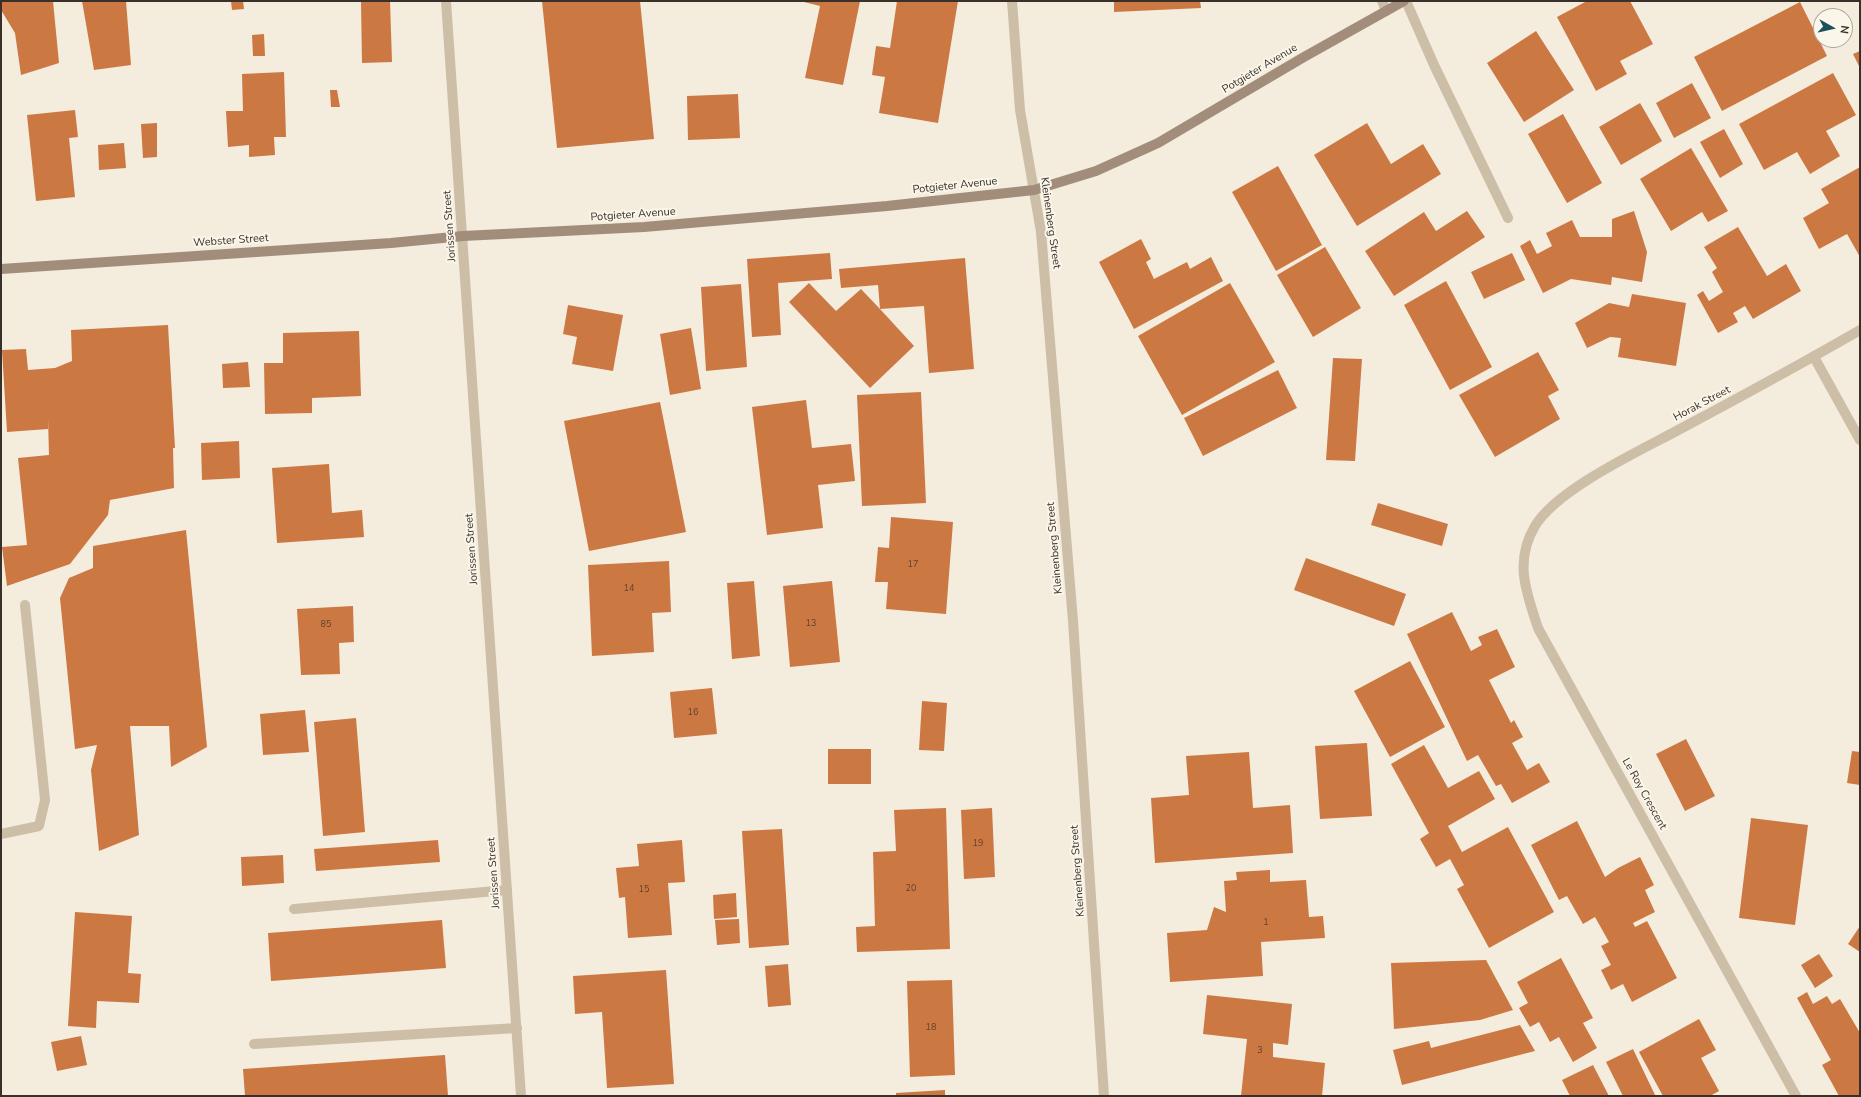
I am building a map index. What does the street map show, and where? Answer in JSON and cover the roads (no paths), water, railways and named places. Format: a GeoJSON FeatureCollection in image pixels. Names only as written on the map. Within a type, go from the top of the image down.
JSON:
{"type":"FeatureCollection","features":[{"type":"Feature","properties":{"kind":"street","name":"Jorissen Street"},"geometry":{"type":"LineString","coordinates":[[446,1],[522,1096]]}},
{"type":"Feature","properties":{"kind":"street","name":"Kleinenberg Street"},"geometry":{"type":"LineString","coordinates":[[1012,1],[1020,110],[1041,232],[1074,621],[1104,1096]]}},
{"type":"Feature","properties":{"kind":"street"},"geometry":{"type":"LineString","coordinates":[[1382,1],[1386,11]]}},
{"type":"Feature","properties":{"kind":"street","name":"Potgieter Avenue"},"geometry":{"type":"LineString","coordinates":[[463,236],[644,227],[887,206],[1034,190],[1096,172],[1158,143],[1304,57],[1405,1]]}},
{"type":"Feature","properties":{"kind":"street"},"geometry":{"type":"LineString","coordinates":[[1405,1],[1434,65],[1508,218]]}},
{"type":"Feature","properties":{"kind":"street","name":"Webster Street"},"geometry":{"type":"LineString","coordinates":[[1,268],[383,244],[463,236]]}},
{"type":"Feature","properties":{"kind":"street","name":"Horak Street"},"geometry":{"type":"LineString","coordinates":[[1557,500],[1609,468],[1814,357],[1860,330]]}},
{"type":"Feature","properties":{"kind":"street"},"geometry":{"type":"LineString","coordinates":[[1814,357],[1860,440]]}},
{"type":"Feature","properties":{"kind":"street","name":"Le Roy Crescent"},"geometry":{"type":"LineString","coordinates":[[1557,500],[1535,526],[1526,545],[1522,561],[1526,591],[1538,628],[1796,1096]]}},
{"type":"Feature","properties":{"kind":"street"},"geometry":{"type":"LineString","coordinates":[[1,834],[39,826],[45,800],[25,605]]}},
{"type":"Feature","properties":{"kind":"street"},"geometry":{"type":"LineString","coordinates":[[294,909],[507,890]]}},
{"type":"Feature","properties":{"kind":"street"},"geometry":{"type":"LineString","coordinates":[[254,1044],[517,1028]]}}]}
